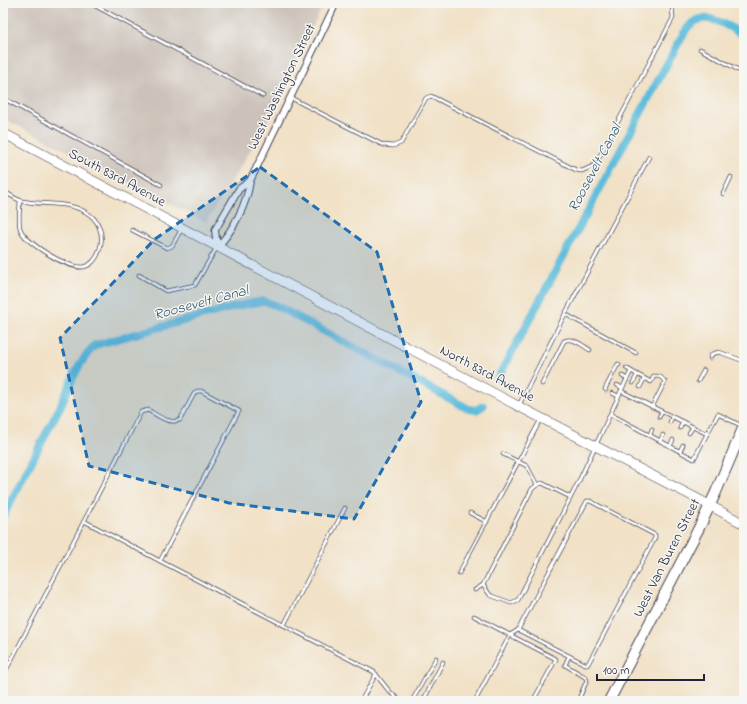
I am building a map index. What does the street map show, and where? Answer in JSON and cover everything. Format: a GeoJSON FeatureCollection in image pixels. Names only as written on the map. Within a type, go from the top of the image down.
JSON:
{"type":"FeatureCollection","features":[{"type":"Feature","properties":{"kind":"main road","name":"South 83rd Avenue"},"geometry":{"type":"LineString","coordinates":[[3,134],[217,247]]}},
{"type":"Feature","properties":{"kind":"main road","name":"North 83rd Avenue"},"geometry":{"type":"LineString","coordinates":[[217,247],[744,524]]}},
{"type":"Feature","properties":{"kind":"main road","name":"West Van Buren Street"},"geometry":{"type":"LineString","coordinates":[[609,701],[710,505],[744,426]]}},
{"type":"Feature","properties":{"kind":"street","name":"West Washington Street"},"geometry":{"type":"LineString","coordinates":[[217,247],[228,236],[231,230],[248,195],[250,181],[336,3]]}},
{"type":"Feature","properties":{"kind":"street","name":"West Washington Street"},"geometry":{"type":"LineString","coordinates":[[217,247],[215,230],[239,189],[250,181]]}},
{"type":"Feature","properties":{"kind":"lane"},"geometry":{"type":"LineString","coordinates":[[90,3],[263,96]]}},
{"type":"Feature","properties":{"kind":"lane"},"geometry":{"type":"LineString","coordinates":[[291,98],[383,145],[393,146],[401,143],[426,98],[431,96],[571,168],[582,171],[595,165],[599,159],[673,18],[672,3]]}},
{"type":"Feature","properties":{"kind":"lane"},"geometry":{"type":"LineString","coordinates":[[700,49],[744,73]]}},
{"type":"Feature","properties":{"kind":"lane"},"geometry":{"type":"LineString","coordinates":[[3,98],[161,185]]}},
{"type":"Feature","properties":{"kind":"lane"},"geometry":{"type":"LineString","coordinates":[[518,406],[565,314],[649,157]]}},
{"type":"Feature","properties":{"kind":"lane"},"geometry":{"type":"LineString","coordinates":[[723,194],[732,177]]}},
{"type":"Feature","properties":{"kind":"lane"},"geometry":{"type":"LineString","coordinates":[[3,191],[20,200],[33,203],[76,207],[90,215],[99,226],[102,243],[95,260],[83,267],[69,265],[25,238],[20,228],[20,200]]}},
{"type":"Feature","properties":{"kind":"lane"},"geometry":{"type":"LineString","coordinates":[[132,230],[167,248],[172,246],[182,228]]}},
{"type":"Feature","properties":{"kind":"lane"},"geometry":{"type":"LineString","coordinates":[[140,275],[166,291],[195,285],[217,247]]}},
{"type":"Feature","properties":{"kind":"lane"},"geometry":{"type":"LineString","coordinates":[[565,314],[636,353]]}},
{"type":"Feature","properties":{"kind":"lane"},"geometry":{"type":"LineString","coordinates":[[542,384],[564,341],[571,339],[590,350]]}},
{"type":"Feature","properties":{"kind":"lane"},"geometry":{"type":"LineString","coordinates":[[710,358],[712,354],[719,352],[741,360]]}},
{"type":"Feature","properties":{"kind":"lane"},"geometry":{"type":"LineString","coordinates":[[606,390],[605,389],[610,382],[618,364],[619,365]]}},
{"type":"Feature","properties":{"kind":"lane"},"geometry":{"type":"LineString","coordinates":[[626,368],[651,382],[654,376],[662,378],[665,382],[652,407]]}},
{"type":"Feature","properties":{"kind":"lane"},"geometry":{"type":"LineString","coordinates":[[698,381],[704,370]]}},
{"type":"Feature","properties":{"kind":"lane"},"geometry":{"type":"LineString","coordinates":[[483,585],[490,595],[511,603],[518,600],[631,371]]}},
{"type":"Feature","properties":{"kind":"lane"},"geometry":{"type":"LineString","coordinates":[[633,383],[638,375]]}},
{"type":"Feature","properties":{"kind":"lane"},"geometry":{"type":"LineString","coordinates":[[622,376],[627,379]]}},
{"type":"Feature","properties":{"kind":"lane"},"geometry":{"type":"LineString","coordinates":[[640,387],[644,378]]}},
{"type":"Feature","properties":{"kind":"lane"},"geometry":{"type":"LineString","coordinates":[[617,385],[621,390],[652,407],[707,434]]}},
{"type":"Feature","properties":{"kind":"lane"},"geometry":{"type":"LineString","coordinates":[[3,676],[141,412],[148,410],[171,422],[176,422],[180,420],[194,394],[201,391],[239,411],[160,561]]}},
{"type":"Feature","properties":{"kind":"lane"},"geometry":{"type":"LineString","coordinates":[[612,393],[618,396]]}},
{"type":"Feature","properties":{"kind":"lane"},"geometry":{"type":"LineString","coordinates":[[659,417],[662,412]]}},
{"type":"Feature","properties":{"kind":"lane"},"geometry":{"type":"LineString","coordinates":[[610,414],[694,458],[718,414],[744,426]]}},
{"type":"Feature","properties":{"kind":"lane"},"geometry":{"type":"LineString","coordinates":[[670,422],[672,417]]}},
{"type":"Feature","properties":{"kind":"lane"},"geometry":{"type":"LineString","coordinates":[[460,573],[542,418]]}},
{"type":"Feature","properties":{"kind":"lane"},"geometry":{"type":"LineString","coordinates":[[680,428],[682,422]]}},
{"type":"Feature","properties":{"kind":"lane"},"geometry":{"type":"LineString","coordinates":[[689,433],[692,427]]}},
{"type":"Feature","properties":{"kind":"lane"},"geometry":{"type":"LineString","coordinates":[[650,435],[652,429]]}},
{"type":"Feature","properties":{"kind":"lane"},"geometry":{"type":"LineString","coordinates":[[660,441],[663,435]]}},
{"type":"Feature","properties":{"kind":"lane"},"geometry":{"type":"LineString","coordinates":[[670,446],[673,440]]}},
{"type":"Feature","properties":{"kind":"lane"},"geometry":{"type":"LineString","coordinates":[[680,451],[683,445]]}},
{"type":"Feature","properties":{"kind":"lane"},"geometry":{"type":"LineString","coordinates":[[503,454],[526,466],[537,485]]}},
{"type":"Feature","properties":{"kind":"lane"},"geometry":{"type":"LineString","coordinates":[[475,590],[483,585],[532,489],[542,483],[570,497]]}},
{"type":"Feature","properties":{"kind":"lane"},"geometry":{"type":"LineString","coordinates":[[475,701],[510,635],[518,630],[587,501],[590,501],[654,534],[655,539],[588,664],[518,630]]}},
{"type":"Feature","properties":{"kind":"lane"},"geometry":{"type":"LineString","coordinates":[[284,625],[345,508]]}},
{"type":"Feature","properties":{"kind":"lane"},"geometry":{"type":"LineString","coordinates":[[470,513],[487,522]]}},
{"type":"Feature","properties":{"kind":"lane"},"geometry":{"type":"LineString","coordinates":[[84,521],[374,672],[400,701]]}},
{"type":"Feature","properties":{"kind":"lane"},"geometry":{"type":"LineString","coordinates":[[474,616],[556,659],[533,701]]}},
{"type":"Feature","properties":{"kind":"lane"},"geometry":{"type":"LineString","coordinates":[[569,656],[565,665],[585,677],[587,680],[578,701]]}},
{"type":"Feature","properties":{"kind":"lane"},"geometry":{"type":"LineString","coordinates":[[412,701],[436,658]]}},
{"type":"Feature","properties":{"kind":"lane"},"geometry":{"type":"LineString","coordinates":[[423,701],[444,662]]}},
{"type":"Feature","properties":{"kind":"lane"},"geometry":{"type":"LineString","coordinates":[[362,701],[376,674]]}},
{"type":"Feature","properties":{"kind":"highlighted area"},"geometry":{"type":"Polygon","coordinates":[[[260,167],[377,252],[421,402],[354,519],[229,503],[89,466],[60,338],[155,239],[260,167]]]}},
{"type":"Feature","properties":{"kind":"shaded area"},"geometry":{"type":"Polygon","coordinates":[[[3,3],[324,3],[261,133],[206,222],[3,118],[3,3]]]}},
{"type":"Feature","properties":{"kind":"waterway","name":"Roosevelt Canal"},"geometry":{"type":"LineString","coordinates":[[498,378],[687,28],[696,21],[710,19],[724,24],[744,35]]}},
{"type":"Feature","properties":{"kind":"waterway","name":"Roosevelt Canal"},"geometry":{"type":"LineString","coordinates":[[3,516],[60,407],[79,366],[95,345],[242,305],[264,301],[275,305],[469,409],[476,410],[483,406]]}}]}
